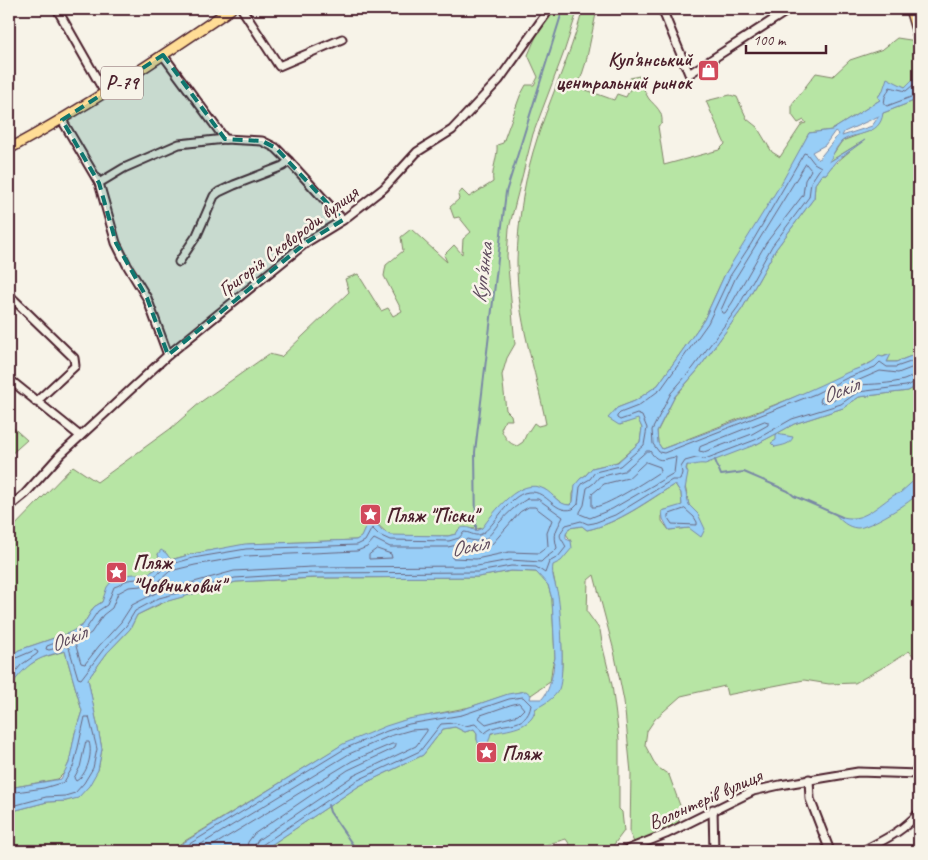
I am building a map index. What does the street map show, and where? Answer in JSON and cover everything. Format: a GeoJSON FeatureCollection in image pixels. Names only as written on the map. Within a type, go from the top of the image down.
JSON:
{"type":"FeatureCollection","features":[{"type":"Feature","properties":{"kind":"main road","name":"Р-79"},"geometry":{"type":"LineString","coordinates":[[9,150],[105,93],[231,9]]}},
{"type":"Feature","properties":{"kind":"main road"},"geometry":{"type":"LineString","coordinates":[[910,9],[919,39]]}},
{"type":"Feature","properties":{"kind":"street"},"geometry":{"type":"LineString","coordinates":[[57,9],[105,93]]}},
{"type":"Feature","properties":{"kind":"street"},"geometry":{"type":"LineString","coordinates":[[242,9],[279,66],[342,39]]}},
{"type":"Feature","properties":{"kind":"street","name":"Григорія Сковороди вулиця"},"geometry":{"type":"LineString","coordinates":[[9,506],[25,494],[60,455],[168,355],[307,242],[343,220],[384,188],[417,152],[452,130],[499,80],[548,9]]}},
{"type":"Feature","properties":{"kind":"street"},"geometry":{"type":"LineString","coordinates":[[662,9],[689,74],[790,9]]}},
{"type":"Feature","properties":{"kind":"street"},"geometry":{"type":"LineString","coordinates":[[163,55],[224,140]]}},
{"type":"Feature","properties":{"kind":"street"},"geometry":{"type":"LineString","coordinates":[[62,120],[99,183],[116,243],[127,266],[147,298],[168,355]]}},
{"type":"Feature","properties":{"kind":"street"},"geometry":{"type":"LineString","coordinates":[[99,183],[124,168],[179,144],[224,140],[262,141],[276,148],[343,220]]}},
{"type":"Feature","properties":{"kind":"street"},"geometry":{"type":"LineString","coordinates":[[179,262],[197,235],[214,196],[234,185],[283,166],[289,161]]}},
{"type":"Feature","properties":{"kind":"street"},"geometry":{"type":"LineString","coordinates":[[9,295],[74,358],[75,366],[36,402]]}},
{"type":"Feature","properties":{"kind":"street"},"geometry":{"type":"LineString","coordinates":[[9,379],[80,436]]}},
{"type":"Feature","properties":{"kind":"street","name":"Волонтерів вулиця"},"geometry":{"type":"LineString","coordinates":[[624,851],[666,834],[753,791],[809,779],[858,772],[919,774]]}},
{"type":"Feature","properties":{"kind":"street"},"geometry":{"type":"LineString","coordinates":[[809,779],[810,799],[830,851]]}},
{"type":"Feature","properties":{"kind":"street"},"geometry":{"type":"LineString","coordinates":[[713,810],[714,851]]}},
{"type":"Feature","properties":{"kind":"street"},"geometry":{"type":"LineString","coordinates":[[863,851],[894,836],[919,812]]}},
{"type":"Feature","properties":{"kind":"highlighted area"},"geometry":{"type":"Polygon","coordinates":[[[163,55],[225,139],[262,141],[276,148],[343,220],[307,242],[168,355],[147,298],[116,243],[99,183],[62,120],[163,55]]]}},
{"type":"Feature","properties":{"kind":"green space"},"geometry":{"type":"Polygon","coordinates":[[[548,9],[578,9],[533,134],[509,228],[507,256],[515,344],[507,358],[502,375],[506,410],[511,415],[512,420],[505,420],[501,429],[507,440],[517,446],[523,442],[534,423],[538,426],[546,424],[523,323],[518,281],[519,233],[526,179],[545,116],[572,45],[583,9],[597,9],[586,62],[578,87],[614,100],[617,94],[626,97],[631,87],[630,78],[639,76],[647,96],[661,115],[662,123],[658,126],[664,165],[719,150],[725,144],[706,101],[730,95],[737,97],[747,119],[757,127],[772,152],[780,157],[802,124],[806,123],[804,120],[798,123],[792,115],[792,104],[816,73],[833,76],[850,60],[883,49],[897,38],[917,41],[919,46],[919,74],[905,87],[897,84],[883,90],[878,97],[880,100],[832,130],[809,133],[761,222],[725,274],[704,320],[658,385],[635,401],[617,408],[620,425],[638,418],[642,428],[640,442],[617,462],[592,468],[580,479],[573,494],[573,502],[570,505],[564,505],[544,489],[483,528],[459,529],[456,534],[448,536],[390,536],[375,522],[367,524],[361,538],[356,540],[249,544],[192,554],[170,560],[166,553],[158,554],[161,564],[157,568],[145,574],[124,575],[104,597],[102,602],[94,607],[83,625],[72,632],[19,650],[9,657],[9,532],[73,466],[97,482],[170,429],[202,401],[269,354],[281,357],[349,292],[345,279],[358,274],[381,311],[388,308],[393,316],[402,311],[384,276],[386,265],[403,251],[401,237],[411,229],[447,262],[444,255],[454,245],[462,254],[463,239],[471,232],[459,217],[454,218],[450,207],[459,199],[458,195],[462,190],[469,197],[493,182],[497,145],[503,143],[520,96],[526,85],[534,85],[538,77],[528,55],[548,9]]]}},
{"type":"Feature","properties":{"kind":"green space"},"geometry":{"type":"Polygon","coordinates":[[[919,99],[919,353],[896,362],[887,362],[890,355],[887,355],[815,389],[662,449],[658,443],[657,432],[674,398],[697,371],[742,309],[776,249],[814,198],[815,184],[822,174],[826,174],[830,168],[858,144],[827,163],[842,141],[872,130],[883,113],[919,99]]]}},
{"type":"Feature","properties":{"kind":"green space"},"geometry":{"type":"Polygon","coordinates":[[[919,385],[919,662],[909,651],[855,683],[829,684],[804,680],[727,695],[725,686],[681,696],[655,719],[647,731],[645,745],[656,766],[669,775],[682,811],[675,830],[634,842],[630,834],[631,773],[624,701],[614,651],[594,575],[588,580],[587,612],[600,630],[612,685],[619,739],[619,809],[622,812],[624,831],[609,851],[574,851],[566,839],[524,851],[262,851],[359,786],[423,755],[443,729],[455,727],[465,732],[474,729],[477,733],[477,740],[535,714],[535,708],[558,682],[562,671],[559,611],[553,574],[537,572],[548,585],[552,599],[555,658],[550,682],[531,695],[524,691],[470,707],[402,721],[337,748],[170,851],[9,851],[9,812],[47,802],[66,801],[76,798],[98,770],[102,749],[88,679],[107,653],[130,629],[137,615],[167,601],[236,582],[318,578],[478,577],[511,571],[536,572],[571,541],[566,534],[569,528],[582,526],[587,530],[599,527],[633,511],[675,484],[681,493],[682,506],[662,511],[662,521],[669,530],[689,528],[698,514],[689,505],[685,486],[687,465],[757,444],[794,424],[843,408],[859,397],[908,391],[919,385]]]}},
{"type":"Feature","properties":{"kind":"green space"},"geometry":{"type":"Polygon","coordinates":[[[9,424],[27,440],[9,456],[9,424]]]}},
{"type":"Feature","properties":{"kind":"green space"},"geometry":{"type":"Polygon","coordinates":[[[65,651],[82,711],[75,733],[70,760],[65,772],[58,779],[9,788],[9,688],[24,668],[41,658],[65,651]]]}},
{"type":"Feature","properties":{"kind":"water","name":"Оскіл"},"geometry":{"type":"Polygon","coordinates":[[[919,74],[919,99],[883,113],[877,127],[846,139],[837,147],[829,162],[865,140],[836,161],[826,174],[822,174],[815,184],[814,198],[776,249],[742,309],[697,371],[675,396],[657,431],[658,443],[662,449],[776,405],[867,365],[879,356],[883,357],[891,354],[887,362],[896,362],[919,353],[919,385],[908,391],[859,397],[843,408],[794,424],[757,444],[705,464],[687,465],[688,473],[685,489],[689,505],[698,514],[705,529],[701,537],[689,528],[669,530],[663,519],[662,511],[682,505],[681,493],[675,484],[632,511],[599,527],[587,530],[582,526],[569,528],[566,539],[571,541],[572,548],[561,561],[553,565],[561,629],[562,671],[559,689],[552,698],[535,709],[530,720],[525,724],[491,733],[486,751],[482,752],[477,740],[477,733],[474,729],[465,732],[455,727],[443,729],[423,755],[359,786],[262,851],[170,851],[343,744],[408,719],[461,710],[508,694],[526,691],[531,695],[530,699],[542,699],[548,689],[551,678],[555,658],[552,599],[548,585],[536,572],[511,571],[478,577],[312,578],[236,582],[161,603],[137,615],[130,629],[107,653],[88,679],[102,749],[98,770],[89,786],[78,798],[47,802],[9,812],[9,788],[61,779],[69,763],[82,711],[65,651],[39,659],[27,667],[9,688],[9,657],[19,650],[69,633],[83,625],[94,607],[102,602],[107,587],[111,582],[126,575],[145,574],[153,571],[161,564],[158,554],[161,550],[171,560],[245,544],[356,540],[361,537],[367,524],[375,522],[390,535],[448,536],[456,534],[462,528],[476,531],[482,528],[493,513],[508,498],[526,487],[535,486],[544,489],[562,503],[570,505],[573,502],[575,485],[592,468],[618,462],[640,442],[642,428],[638,419],[619,425],[608,418],[617,408],[635,401],[658,385],[704,320],[725,274],[782,182],[809,133],[832,130],[880,100],[878,97],[883,90],[887,78],[905,87],[919,74]],[[879,116],[844,132],[842,136],[872,126],[879,116]],[[835,131],[825,145],[812,152],[818,160],[839,134],[835,131]]]}},
{"type":"Feature","properties":{"kind":"water"},"geometry":{"type":"Polygon","coordinates":[[[776,434],[793,437],[788,443],[775,447],[771,443],[776,440],[776,434]]]}},
{"type":"Feature","properties":{"kind":"water"},"geometry":{"type":"Polygon","coordinates":[[[919,476],[920,490],[915,496],[900,508],[870,524],[857,528],[853,527],[844,523],[835,514],[852,518],[866,514],[900,493],[919,476]]]}},
{"type":"Feature","properties":{"kind":"waterway","name":"Куп'янка"},"geometry":{"type":"LineString","coordinates":[[476,531],[475,452],[506,192],[563,9]]}},
{"type":"Feature","properties":{"kind":"waterway"},"geometry":{"type":"LineString","coordinates":[[715,460],[721,475],[744,472],[842,517]]}},
{"type":"Feature","properties":{"kind":"waterway"},"geometry":{"type":"LineString","coordinates":[[328,805],[330,812],[357,851]]}},
{"type":"Feature","properties":{"kind":"place","name":"Куп'янський центральний ринок"},"geometry":{"type":"Point","coordinates":[708,71]}},
{"type":"Feature","properties":{"kind":"place","name":"Пляж \"Піски\""},"geometry":{"type":"Point","coordinates":[370,515]}},
{"type":"Feature","properties":{"kind":"place","name":"Пляж \"Човниковий\""},"geometry":{"type":"Point","coordinates":[117,573]}},
{"type":"Feature","properties":{"kind":"place","name":"Пляж"},"geometry":{"type":"Point","coordinates":[486,753]}}]}
